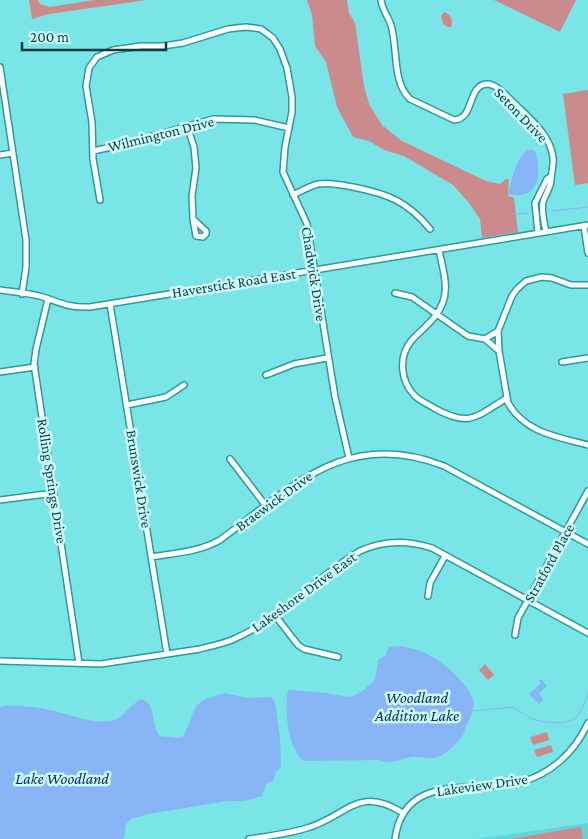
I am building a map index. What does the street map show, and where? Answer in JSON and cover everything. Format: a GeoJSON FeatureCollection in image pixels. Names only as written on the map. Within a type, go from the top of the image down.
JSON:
{"type":"FeatureCollection","features":[{"type":"Feature","properties":{"kind":"street","name":"Seton Drive"},"geometry":{"type":"LineString","coordinates":[[381,0],[390,23],[400,84],[410,99],[454,120],[459,120],[466,114],[477,88],[484,84],[492,85],[515,104],[548,140],[553,159],[551,181],[542,206],[546,232]]}},
{"type":"Feature","properties":{"kind":"street","name":"Chadwick Drive"},"geometry":{"type":"LineString","coordinates":[[100,200],[86,79],[89,68],[97,57],[113,50],[183,43],[228,29],[246,27],[256,27],[273,38],[280,49],[287,68],[292,92],[292,112],[284,158],[284,172],[306,224],[338,416],[349,458]]}},
{"type":"Feature","properties":{"kind":"street"},"geometry":{"type":"LineString","coordinates":[[0,67],[26,240],[26,267],[22,294]]}},
{"type":"Feature","properties":{"kind":"street","name":"Wilmington Drive"},"geometry":{"type":"LineString","coordinates":[[93,151],[213,119],[254,120],[289,128]]}},
{"type":"Feature","properties":{"kind":"street"},"geometry":{"type":"LineString","coordinates":[[187,126],[194,147],[196,168],[192,196],[193,219]]}},
{"type":"Feature","properties":{"kind":"street"},"geometry":{"type":"LineString","coordinates":[[0,155],[13,153]]}},
{"type":"Feature","properties":{"kind":"street","name":"Seton Drive"},"geometry":{"type":"LineString","coordinates":[[538,233],[535,203],[550,177]]}},
{"type":"Feature","properties":{"kind":"street"},"geometry":{"type":"LineString","coordinates":[[293,195],[324,183],[376,192],[390,196],[417,214],[430,229]]}},
{"type":"Feature","properties":{"kind":"street"},"geometry":{"type":"LineString","coordinates":[[586,226],[588,253]]}},
{"type":"Feature","properties":{"kind":"street","name":"Haverstick Road East"},"geometry":{"type":"LineString","coordinates":[[0,290],[48,299],[77,308],[586,226]]}},
{"type":"Feature","properties":{"kind":"street"},"geometry":{"type":"LineString","coordinates":[[439,250],[445,294],[443,304],[437,315],[411,341],[406,349],[402,369],[404,380],[421,400],[456,419],[472,418],[507,398]]}},
{"type":"Feature","properties":{"kind":"street"},"geometry":{"type":"LineString","coordinates":[[588,285],[571,285],[552,278],[542,277],[526,281],[512,296],[498,331],[499,351],[507,398],[512,412],[530,426],[559,438],[588,445]]}},
{"type":"Feature","properties":{"kind":"street"},"geometry":{"type":"LineString","coordinates":[[395,294],[412,297],[468,336],[485,338],[498,331]]}},
{"type":"Feature","properties":{"kind":"street","name":"Rolling Springs Drive"},"geometry":{"type":"LineString","coordinates":[[48,299],[36,349],[35,367],[80,663]]}},
{"type":"Feature","properties":{"kind":"street","name":"Brunswick Drive"},"geometry":{"type":"LineString","coordinates":[[110,304],[167,654]]}},
{"type":"Feature","properties":{"kind":"street"},"geometry":{"type":"LineString","coordinates":[[485,338],[499,351]]}},
{"type":"Feature","properties":{"kind":"street"},"geometry":{"type":"LineString","coordinates":[[266,375],[294,364],[328,358]]}},
{"type":"Feature","properties":{"kind":"street"},"geometry":{"type":"LineString","coordinates":[[562,362],[588,358]]}},
{"type":"Feature","properties":{"kind":"street"},"geometry":{"type":"LineString","coordinates":[[0,372],[35,367]]}},
{"type":"Feature","properties":{"kind":"street"},"geometry":{"type":"LineString","coordinates":[[127,405],[166,397],[184,384]]}},
{"type":"Feature","properties":{"kind":"street","name":"Braewick Drive"},"geometry":{"type":"LineString","coordinates":[[151,557],[195,551],[210,546],[307,476],[349,458],[380,454],[409,455],[444,466],[588,544]]}},
{"type":"Feature","properties":{"kind":"street"},"geometry":{"type":"LineString","coordinates":[[230,459],[266,506]]}},
{"type":"Feature","properties":{"kind":"street","name":"Stratford Place"},"geometry":{"type":"LineString","coordinates":[[514,635],[518,618],[588,491]]}},
{"type":"Feature","properties":{"kind":"street"},"geometry":{"type":"LineString","coordinates":[[0,500],[54,492]]}},
{"type":"Feature","properties":{"kind":"street","name":"Lakeshore Drive East"},"geometry":{"type":"LineString","coordinates":[[0,661],[107,664],[200,649],[232,640],[249,632],[350,557],[370,546],[387,542],[405,541],[418,544],[445,556],[588,634]]}},
{"type":"Feature","properties":{"kind":"street"},"geometry":{"type":"LineString","coordinates":[[428,596],[430,582],[445,556]]}},
{"type":"Feature","properties":{"kind":"street"},"geometry":{"type":"LineString","coordinates":[[274,614],[298,645],[304,649],[338,657]]}},
{"type":"Feature","properties":{"kind":"street","name":"Lakeview Drive"},"geometry":{"type":"LineString","coordinates":[[403,813],[415,800],[434,790],[513,783],[538,776],[565,758],[585,738],[588,723]]}},
{"type":"Feature","properties":{"kind":"street"},"geometry":{"type":"LineString","coordinates":[[249,839],[308,828],[323,822],[352,805],[364,802],[383,803],[403,813],[398,824],[395,839]]}},
{"type":"Feature","properties":{"kind":"shaded area"},"geometry":{"type":"Polygon","coordinates":[[[29,0],[38,0],[40,4],[50,7],[94,0],[147,0],[49,14],[32,19],[29,0]]]}},
{"type":"Feature","properties":{"kind":"shaded area"},"geometry":{"type":"Polygon","coordinates":[[[307,0],[347,0],[349,13],[355,23],[364,86],[369,104],[382,125],[402,141],[486,181],[500,184],[506,179],[509,180],[508,196],[514,198],[518,232],[482,238],[480,219],[453,185],[404,156],[384,150],[369,141],[353,137],[337,107],[326,62],[315,46],[312,15],[307,0]]]}},
{"type":"Feature","properties":{"kind":"shaded area"},"geometry":{"type":"Polygon","coordinates":[[[494,0],[576,0],[560,32],[494,0]]]}},
{"type":"Feature","properties":{"kind":"shaded area"},"geometry":{"type":"Polygon","coordinates":[[[444,12],[451,18],[451,27],[443,24],[441,16],[444,12]]]}},
{"type":"Feature","properties":{"kind":"shaded area"},"geometry":{"type":"Polygon","coordinates":[[[588,90],[588,183],[575,185],[563,94],[588,90]]]}},
{"type":"Feature","properties":{"kind":"shaded area"},"geometry":{"type":"Polygon","coordinates":[[[485,664],[494,675],[488,680],[479,670],[485,664]]]}},
{"type":"Feature","properties":{"kind":"shaded area"},"geometry":{"type":"Polygon","coordinates":[[[547,732],[549,740],[533,745],[530,737],[547,732]]]}},
{"type":"Feature","properties":{"kind":"shaded area"},"geometry":{"type":"Polygon","coordinates":[[[551,745],[553,752],[537,757],[534,750],[551,745]]]}},
{"type":"Feature","properties":{"kind":"shaded area"},"geometry":{"type":"Polygon","coordinates":[[[588,823],[588,839],[476,839],[588,823]]]}},
{"type":"Feature","properties":{"kind":"shaded area"},"geometry":{"type":"Polygon","coordinates":[[[581,827],[583,839],[510,839],[581,827]]]}},
{"type":"Feature","properties":{"kind":"water"},"geometry":{"type":"Polygon","coordinates":[[[530,149],[535,151],[537,160],[538,177],[536,184],[532,190],[526,193],[518,195],[508,194],[518,162],[521,156],[530,149]]]}},
{"type":"Feature","properties":{"kind":"water","name":"Woodland Addition Lake"},"geometry":{"type":"Polygon","coordinates":[[[400,646],[419,650],[435,658],[454,673],[469,691],[473,700],[473,710],[460,740],[446,752],[435,758],[412,757],[388,762],[380,760],[305,761],[299,756],[291,740],[287,719],[288,691],[325,693],[350,697],[361,692],[375,680],[378,660],[386,655],[387,650],[390,647],[400,646]]]}},
{"type":"Feature","properties":{"kind":"water"},"geometry":{"type":"Polygon","coordinates":[[[541,679],[547,686],[539,693],[543,700],[539,704],[529,694],[541,683],[539,681],[541,679]]]}},
{"type":"Feature","properties":{"kind":"water","name":"Lake Woodland"},"geometry":{"type":"Polygon","coordinates":[[[225,693],[248,698],[271,697],[275,702],[280,737],[281,767],[276,772],[273,781],[266,784],[262,796],[244,801],[228,801],[149,814],[131,819],[126,824],[124,839],[0,839],[0,707],[34,707],[103,722],[115,720],[142,699],[147,702],[152,710],[155,726],[160,736],[179,738],[184,736],[194,711],[200,703],[213,696],[225,693]]]}},
{"type":"Feature","properties":{"kind":"waterway"},"geometry":{"type":"LineString","coordinates":[[552,211],[588,207]]}},
{"type":"Feature","properties":{"kind":"waterway"},"geometry":{"type":"LineString","coordinates":[[513,214],[529,213]]}},
{"type":"Feature","properties":{"kind":"waterway"},"geometry":{"type":"LineString","coordinates":[[473,711],[513,707],[532,719],[562,723],[575,719],[583,707],[588,694]]}}]}
